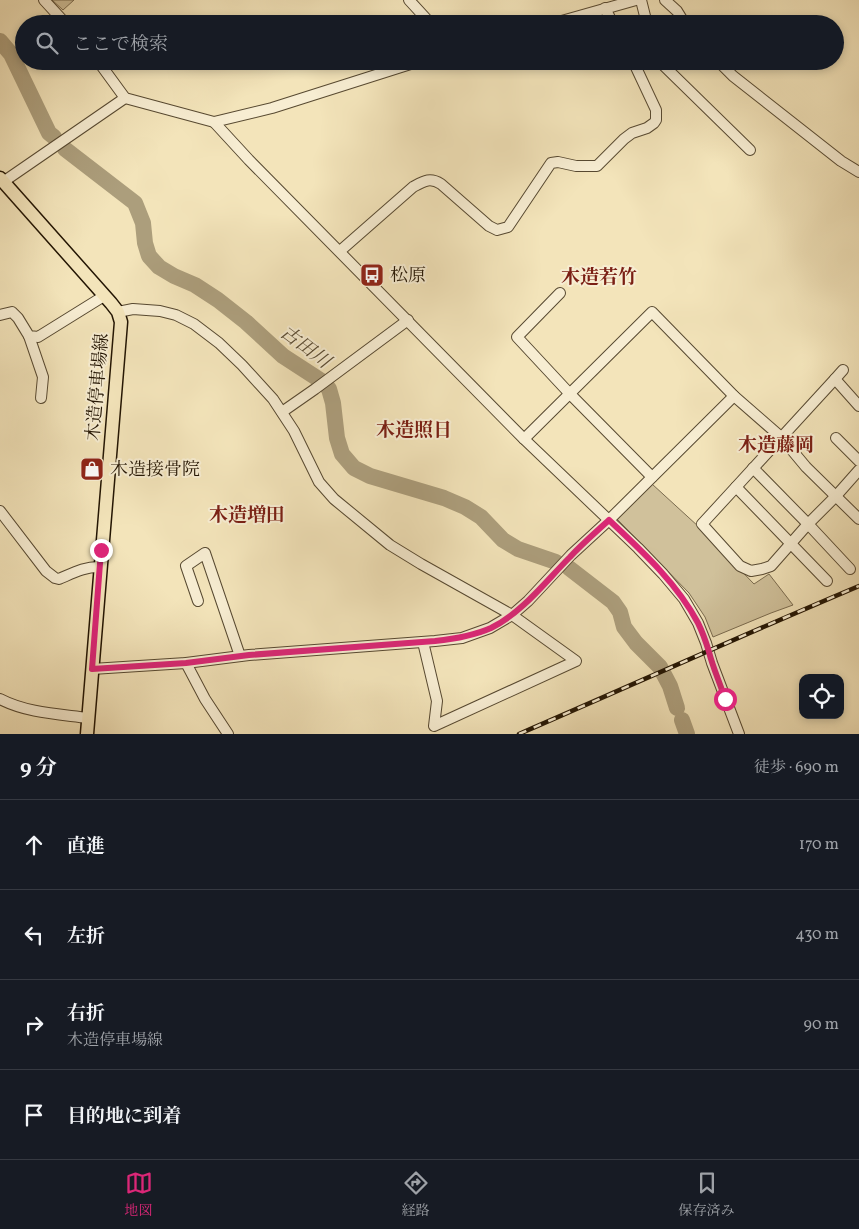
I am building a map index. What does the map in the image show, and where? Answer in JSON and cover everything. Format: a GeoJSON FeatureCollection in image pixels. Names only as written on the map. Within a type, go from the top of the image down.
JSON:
{"type":"FeatureCollection","features":[{"type":"Feature","properties":{"kind":"main road","name":"木造停車場線"},"geometry":{"type":"LineString","coordinates":[[2,180],[118,312],[121,322],[86,734]]}},
{"type":"Feature","properties":{"kind":"street"},"geometry":{"type":"LineString","coordinates":[[44,0],[58,15]]}},
{"type":"Feature","properties":{"kind":"street"},"geometry":{"type":"LineString","coordinates":[[409,0],[422,15]]}},
{"type":"Feature","properties":{"kind":"street"},"geometry":{"type":"LineString","coordinates":[[581,15],[636,0]]}},
{"type":"Feature","properties":{"kind":"street"},"geometry":{"type":"LineString","coordinates":[[641,0],[645,15]]}},
{"type":"Feature","properties":{"kind":"street"},"geometry":{"type":"LineString","coordinates":[[665,0],[680,15]]}},
{"type":"Feature","properties":{"kind":"street"},"geometry":{"type":"LineString","coordinates":[[605,8],[608,15]]}},
{"type":"Feature","properties":{"kind":"street"},"geometry":{"type":"LineString","coordinates":[[105,70],[125,98],[214,122],[272,108],[392,70]]}},
{"type":"Feature","properties":{"kind":"street"},"geometry":{"type":"LineString","coordinates":[[340,251],[413,187],[423,181],[435,180],[441,184],[489,226],[497,230],[508,227],[551,163],[597,166],[624,139],[632,133],[654,123],[656,120],[656,110],[637,70]]}},
{"type":"Feature","properties":{"kind":"street"},"geometry":{"type":"LineString","coordinates":[[668,70],[750,150]]}},
{"type":"Feature","properties":{"kind":"street"},"geometry":{"type":"LineString","coordinates":[[727,70],[842,161],[859,172]]}},
{"type":"Feature","properties":{"kind":"street"},"geometry":{"type":"LineString","coordinates":[[2,180],[125,98]]}},
{"type":"Feature","properties":{"kind":"street"},"geometry":{"type":"LineString","coordinates":[[214,122],[249,160],[524,439],[663,574],[684,599],[698,623],[739,734]]}},
{"type":"Feature","properties":{"kind":"street"},"geometry":{"type":"LineString","coordinates":[[560,293],[517,338],[652,477]]}},
{"type":"Feature","properties":{"kind":"street"},"geometry":{"type":"LineString","coordinates":[[29,336],[38,337],[104,296]]}},
{"type":"Feature","properties":{"kind":"street"},"geometry":{"type":"LineString","coordinates":[[118,312],[133,310],[160,311],[176,315],[194,324],[219,343],[273,399],[294,431],[320,482],[334,499],[390,545],[512,615],[576,661],[434,726],[437,700],[423,642]]}},
{"type":"Feature","properties":{"kind":"street"},"geometry":{"type":"LineString","coordinates":[[0,315],[12,312],[29,336],[43,377],[41,398]]}},
{"type":"Feature","properties":{"kind":"street"},"geometry":{"type":"LineString","coordinates":[[524,439],[652,312],[734,396],[781,437],[806,467],[859,519]]}},
{"type":"Feature","properties":{"kind":"street"},"geometry":{"type":"LineString","coordinates":[[282,412],[408,320]]}},
{"type":"Feature","properties":{"kind":"street"},"geometry":{"type":"LineString","coordinates":[[843,370],[702,524],[740,566],[751,570],[762,570],[771,566],[859,470]]}},
{"type":"Feature","properties":{"kind":"street"},"geometry":{"type":"LineString","coordinates":[[836,379],[859,406]]}},
{"type":"Feature","properties":{"kind":"street"},"geometry":{"type":"LineString","coordinates":[[92,669],[186,663],[240,656],[462,638],[490,628],[512,615],[528,602],[571,555],[734,396]]}},
{"type":"Feature","properties":{"kind":"street"},"geometry":{"type":"LineString","coordinates":[[836,438],[859,461]]}},
{"type":"Feature","properties":{"kind":"street"},"geometry":{"type":"LineString","coordinates":[[753,468],[850,569]]}},
{"type":"Feature","properties":{"kind":"street"},"geometry":{"type":"LineString","coordinates":[[736,486],[827,581]]}},
{"type":"Feature","properties":{"kind":"street"},"geometry":{"type":"LineString","coordinates":[[0,511],[46,571],[55,578],[58,579],[86,569],[100,567]]}},
{"type":"Feature","properties":{"kind":"street"},"geometry":{"type":"LineString","coordinates":[[198,601],[186,566],[205,553],[240,656]]}},
{"type":"Feature","properties":{"kind":"street"},"geometry":{"type":"LineString","coordinates":[[186,663],[205,699],[228,734]]}},
{"type":"Feature","properties":{"kind":"street"},"geometry":{"type":"LineString","coordinates":[[0,699],[12,705],[39,712],[88,718]]}},
{"type":"Feature","properties":{"kind":"shaded area"},"geometry":{"type":"Polygon","coordinates":[[[52,0],[74,0],[63,10],[52,0]]]}},
{"type":"Feature","properties":{"kind":"shaded area"},"geometry":{"type":"Polygon","coordinates":[[[652,484],[699,527],[754,584],[769,574],[793,605],[713,637],[705,617],[689,593],[616,518],[652,484]]]}},
{"type":"Feature","properties":{"kind":"waterway","name":"古田川"},"geometry":{"type":"LineString","coordinates":[[0,41],[11,54],[15,62]]}},
{"type":"Feature","properties":{"kind":"waterway","name":"古田川"},"geometry":{"type":"LineString","coordinates":[[19,70],[49,133],[54,137]]}},
{"type":"Feature","properties":{"kind":"waterway","name":"古田川"},"geometry":{"type":"LineString","coordinates":[[65,149],[135,203],[143,223],[145,243],[149,256],[159,267],[195,285],[218,300],[246,322],[283,356],[323,382],[329,389],[333,403],[337,438],[342,454],[354,468],[370,476],[444,498],[465,507],[481,517],[503,540],[518,549],[556,562]]}},
{"type":"Feature","properties":{"kind":"waterway","name":"古田川"},"geometry":{"type":"LineString","coordinates":[[569,568],[613,602],[620,612],[624,627],[636,643],[660,667],[670,686],[677,708]]}},
{"type":"Feature","properties":{"kind":"waterway","name":"古田川"},"geometry":{"type":"LineString","coordinates":[[682,720],[687,734]]}},
{"type":"Feature","properties":{"kind":"railway"},"geometry":{"type":"LineString","coordinates":[[519,734],[859,586]]}},
{"type":"Feature","properties":{"kind":"place","name":"松原"},"geometry":{"type":"Point","coordinates":[372,275]}},
{"type":"Feature","properties":{"kind":"place","name":"木造接骨院"},"geometry":{"type":"Point","coordinates":[92,469]}},
{"type":"Feature","properties":{"kind":"district","name":"木造若竹"},"geometry":{"type":"Point","coordinates":[599,276]}},
{"type":"Feature","properties":{"kind":"district","name":"木造照日"},"geometry":{"type":"Point","coordinates":[414,429]}},
{"type":"Feature","properties":{"kind":"district","name":"木造藤岡"},"geometry":{"type":"Point","coordinates":[776,444]}},
{"type":"Feature","properties":{"kind":"district","name":"木造増田"},"geometry":{"type":"Point","coordinates":[247,514]}},
{"type":"Feature","properties":{"kind":"route"},"geometry":{"type":"LineString","coordinates":[[101,550],[92,669],[186,663],[249,655],[462,638],[490,628],[512,615],[528,602],[571,555],[609,520],[663,574],[684,599],[698,623],[725,699]]}}]}
